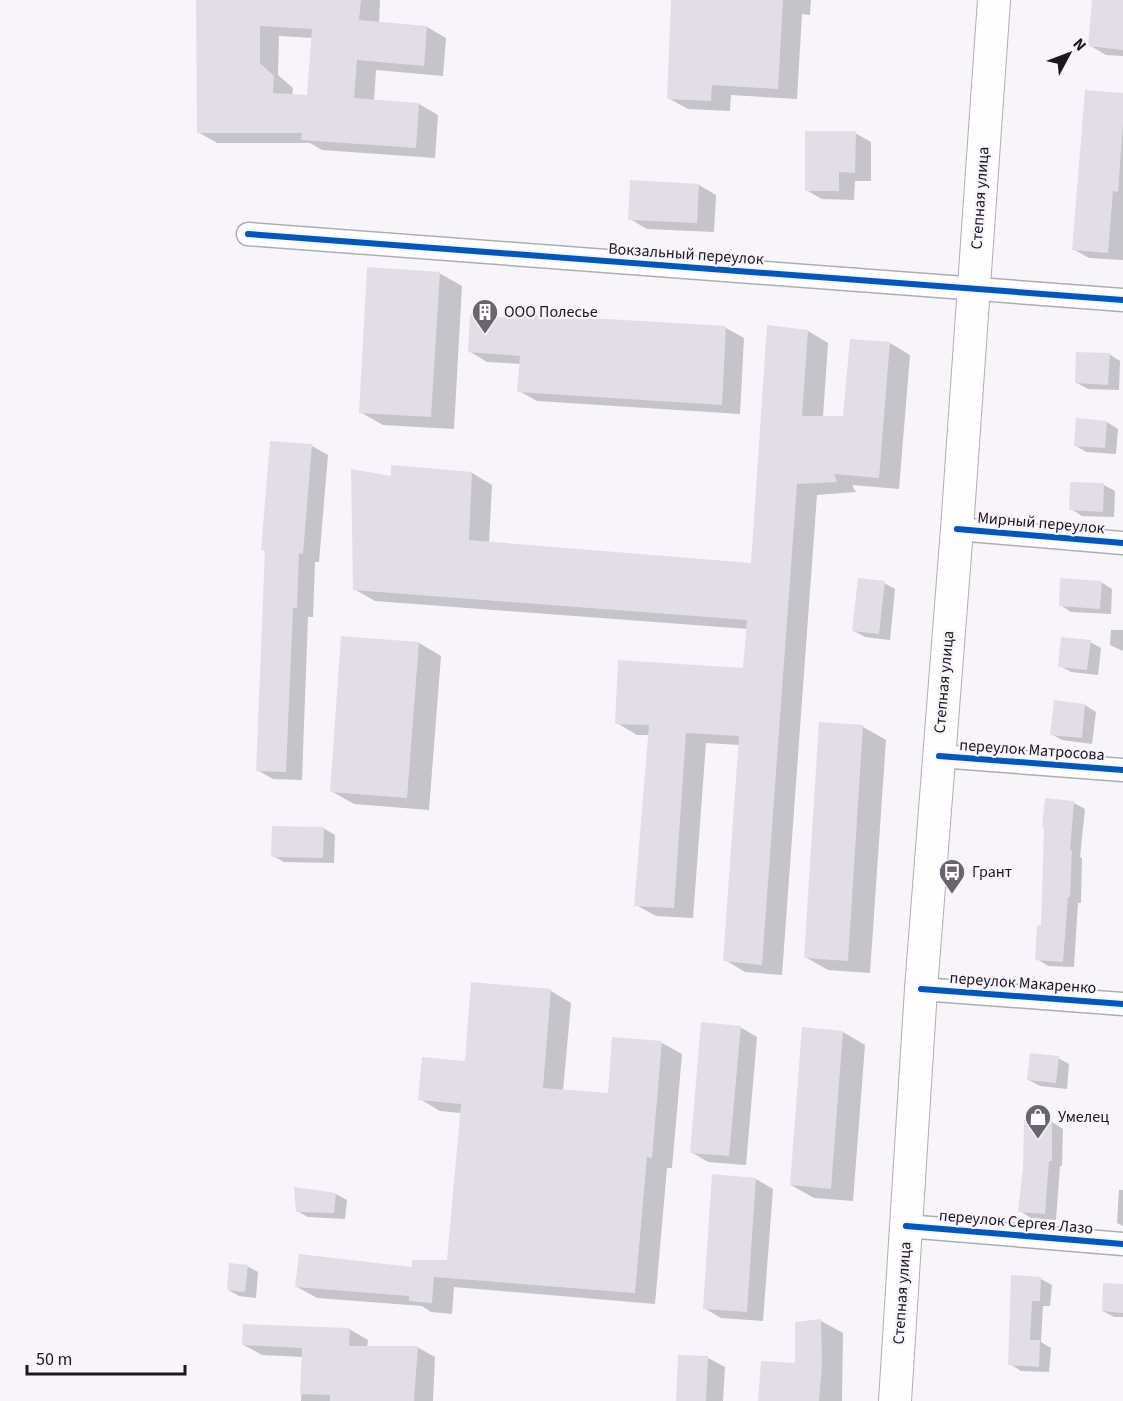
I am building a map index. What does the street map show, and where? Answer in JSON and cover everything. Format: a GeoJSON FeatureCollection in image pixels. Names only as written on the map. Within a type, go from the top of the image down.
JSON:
{"type":"FeatureCollection","features":[{"type":"Feature","properties":{"kind":"main road","name":"Степная улица"},"geometry":{"type":"LineString","coordinates":[[895,1401],[921,989],[957,529],[994,0]]}},
{"type":"Feature","properties":{"kind":"street","name":"Вокзальный переулок"},"geometry":{"type":"LineString","coordinates":[[248,234],[1123,300]]}},
{"type":"Feature","properties":{"kind":"street","name":"Мирный переулок"},"geometry":{"type":"LineString","coordinates":[[957,529],[1123,543]]}},
{"type":"Feature","properties":{"kind":"street","name":"переулок Матросова"},"geometry":{"type":"LineString","coordinates":[[939,756],[1123,770]]}},
{"type":"Feature","properties":{"kind":"street","name":"переулок Макаренко"},"geometry":{"type":"LineString","coordinates":[[921,989],[1123,1004]]}},
{"type":"Feature","properties":{"kind":"street","name":"переулок Сергея Лазо"},"geometry":{"type":"LineString","coordinates":[[906,1226],[1123,1244]]}},
{"type":"Feature","properties":{"kind":"building"},"geometry":{"type":"Polygon","coordinates":[[[196,0],[361,0],[359,20],[427,26],[424,66],[357,60],[354,98],[419,103],[416,148],[301,140],[302,133],[197,133],[196,0]],[[260,26],[260,63],[274,76],[273,93],[307,95],[312,29],[260,26]]]}},
{"type":"Feature","properties":{"kind":"building"},"geometry":{"type":"Polygon","coordinates":[[[671,0],[783,0],[778,89],[712,85],[711,101],[667,99],[671,0]]]}},
{"type":"Feature","properties":{"kind":"building"},"geometry":{"type":"Polygon","coordinates":[[[1092,0],[1123,0],[1123,50],[1088,46],[1092,0]]]}},
{"type":"Feature","properties":{"kind":"building"},"geometry":{"type":"Polygon","coordinates":[[[1085,90],[1123,93],[1118,192],[1113,191],[1108,253],[1072,250],[1085,90]]]}},
{"type":"Feature","properties":{"kind":"building"},"geometry":{"type":"Polygon","coordinates":[[[805,131],[856,131],[855,173],[839,172],[839,191],[805,191],[805,131]]]}},
{"type":"Feature","properties":{"kind":"building"},"geometry":{"type":"Polygon","coordinates":[[[630,180],[699,184],[697,223],[628,220],[630,180]]]}},
{"type":"Feature","properties":{"kind":"building"},"geometry":{"type":"Polygon","coordinates":[[[367,267],[440,272],[431,417],[359,413],[367,267]]]}},
{"type":"Feature","properties":{"kind":"building"},"geometry":{"type":"Polygon","coordinates":[[[522,314],[726,326],[722,405],[517,392],[520,356],[468,352],[470,315],[522,319],[522,314]]]}},
{"type":"Feature","properties":{"kind":"building"},"geometry":{"type":"Polygon","coordinates":[[[767,325],[808,330],[802,416],[843,416],[850,339],[890,342],[879,478],[834,474],[837,482],[797,484],[762,965],[723,961],[739,736],[686,733],[674,908],[634,906],[649,725],[615,724],[618,660],[743,668],[747,620],[353,590],[351,469],[391,476],[391,465],[472,472],[469,540],[751,563],[767,325]]]}},
{"type":"Feature","properties":{"kind":"building"},"geometry":{"type":"Polygon","coordinates":[[[1076,352],[1110,353],[1108,385],[1075,383],[1076,352]]]}},
{"type":"Feature","properties":{"kind":"building"},"geometry":{"type":"Polygon","coordinates":[[[1076,418],[1107,421],[1105,448],[1074,446],[1076,418]]]}},
{"type":"Feature","properties":{"kind":"building"},"geometry":{"type":"Polygon","coordinates":[[[270,441],[312,444],[303,554],[299,553],[297,608],[293,608],[286,772],[256,771],[265,550],[261,550],[270,441]]]}},
{"type":"Feature","properties":{"kind":"building"},"geometry":{"type":"Polygon","coordinates":[[[1070,482],[1104,483],[1103,512],[1069,510],[1070,482]]]}},
{"type":"Feature","properties":{"kind":"building"},"geometry":{"type":"Polygon","coordinates":[[[858,578],[885,581],[879,634],[852,631],[858,578]]]}},
{"type":"Feature","properties":{"kind":"building"},"geometry":{"type":"Polygon","coordinates":[[[1060,578],[1102,581],[1100,609],[1059,606],[1060,578]]]}},
{"type":"Feature","properties":{"kind":"building"},"geometry":{"type":"Polygon","coordinates":[[[341,636],[419,642],[407,798],[330,792],[341,636]]]}},
{"type":"Feature","properties":{"kind":"building"},"geometry":{"type":"Polygon","coordinates":[[[1061,637],[1091,640],[1087,670],[1058,667],[1061,637]]]}},
{"type":"Feature","properties":{"kind":"building"},"geometry":{"type":"Polygon","coordinates":[[[1054,700],[1085,704],[1082,738],[1050,735],[1054,700]]]}},
{"type":"Feature","properties":{"kind":"building"},"geometry":{"type":"Polygon","coordinates":[[[819,722],[863,725],[848,961],[804,958],[819,722]]]}},
{"type":"Feature","properties":{"kind":"building"},"geometry":{"type":"Polygon","coordinates":[[[1045,798],[1074,801],[1070,850],[1072,850],[1070,897],[1068,897],[1063,962],[1035,960],[1037,925],[1041,926],[1044,827],[1042,827],[1045,798]]]}},
{"type":"Feature","properties":{"kind":"building"},"geometry":{"type":"Polygon","coordinates":[[[272,826],[324,827],[323,858],[271,857],[272,826]]]}},
{"type":"Feature","properties":{"kind":"building"},"geometry":{"type":"Polygon","coordinates":[[[471,982],[551,989],[543,1088],[608,1093],[612,1037],[662,1041],[652,1158],[647,1157],[635,1293],[434,1277],[432,1303],[409,1301],[409,1296],[295,1287],[299,1254],[412,1267],[412,1260],[447,1260],[461,1104],[418,1100],[422,1057],[465,1061],[471,982]]]}},
{"type":"Feature","properties":{"kind":"building"},"geometry":{"type":"Polygon","coordinates":[[[701,1022],[741,1026],[729,1156],[690,1153],[701,1022]]]}},
{"type":"Feature","properties":{"kind":"building"},"geometry":{"type":"Polygon","coordinates":[[[802,1027],[843,1031],[831,1189],[790,1185],[802,1027]]]}},
{"type":"Feature","properties":{"kind":"building"},"geometry":{"type":"Polygon","coordinates":[[[1030,1053],[1059,1056],[1056,1083],[1027,1080],[1030,1053]]]}},
{"type":"Feature","properties":{"kind":"building"},"geometry":{"type":"Polygon","coordinates":[[[1024,1120],[1052,1121],[1052,1161],[1049,1161],[1045,1214],[1018,1212],[1023,1167],[1024,1120]]]}},
{"type":"Feature","properties":{"kind":"building"},"geometry":{"type":"Polygon","coordinates":[[[712,1174],[756,1178],[747,1312],[703,1309],[712,1174]]]}},
{"type":"Feature","properties":{"kind":"building"},"geometry":{"type":"Polygon","coordinates":[[[294,1187],[336,1193],[334,1213],[296,1212],[294,1187]]]}},
{"type":"Feature","properties":{"kind":"building"},"geometry":{"type":"Polygon","coordinates":[[[229,1263],[248,1265],[245,1292],[227,1290],[229,1263]]]}},
{"type":"Feature","properties":{"kind":"building"},"geometry":{"type":"Polygon","coordinates":[[[1011,1275],[1041,1277],[1040,1301],[1032,1301],[1030,1340],[1040,1340],[1039,1367],[1008,1365],[1011,1275]]]}},
{"type":"Feature","properties":{"kind":"building"},"geometry":{"type":"Polygon","coordinates":[[[1103,1283],[1123,1284],[1123,1313],[1102,1311],[1103,1283]]]}},
{"type":"Feature","properties":{"kind":"building"},"geometry":{"type":"Polygon","coordinates":[[[821,1319],[822,1365],[819,1401],[758,1401],[761,1361],[795,1363],[795,1322],[821,1319]]]}},
{"type":"Feature","properties":{"kind":"building"},"geometry":{"type":"Polygon","coordinates":[[[243,1324],[350,1328],[349,1346],[418,1346],[414,1401],[330,1401],[330,1395],[300,1394],[302,1348],[242,1345],[243,1324]]]}},
{"type":"Feature","properties":{"kind":"building"},"geometry":{"type":"Polygon","coordinates":[[[678,1355],[708,1356],[706,1401],[676,1401],[678,1355]]]}},
{"type":"Feature","properties":{"kind":"cycle path"},"geometry":{"type":"LineString","coordinates":[[248,234],[1123,300]]}},
{"type":"Feature","properties":{"kind":"cycle path"},"geometry":{"type":"LineString","coordinates":[[957,529],[1123,543]]}},
{"type":"Feature","properties":{"kind":"cycle path"},"geometry":{"type":"LineString","coordinates":[[939,756],[1123,770]]}},
{"type":"Feature","properties":{"kind":"cycle path"},"geometry":{"type":"LineString","coordinates":[[921,989],[1123,1004]]}},
{"type":"Feature","properties":{"kind":"cycle path"},"geometry":{"type":"LineString","coordinates":[[906,1226],[1123,1244]]}},
{"type":"Feature","properties":{"kind":"place","name":"ООО Полесье"},"geometry":{"type":"Point","coordinates":[485,335]}},
{"type":"Feature","properties":{"kind":"place","name":"Грант"},"geometry":{"type":"Point","coordinates":[952,895]}},
{"type":"Feature","properties":{"kind":"place","name":"Умелец"},"geometry":{"type":"Point","coordinates":[1038,1140]}}]}
